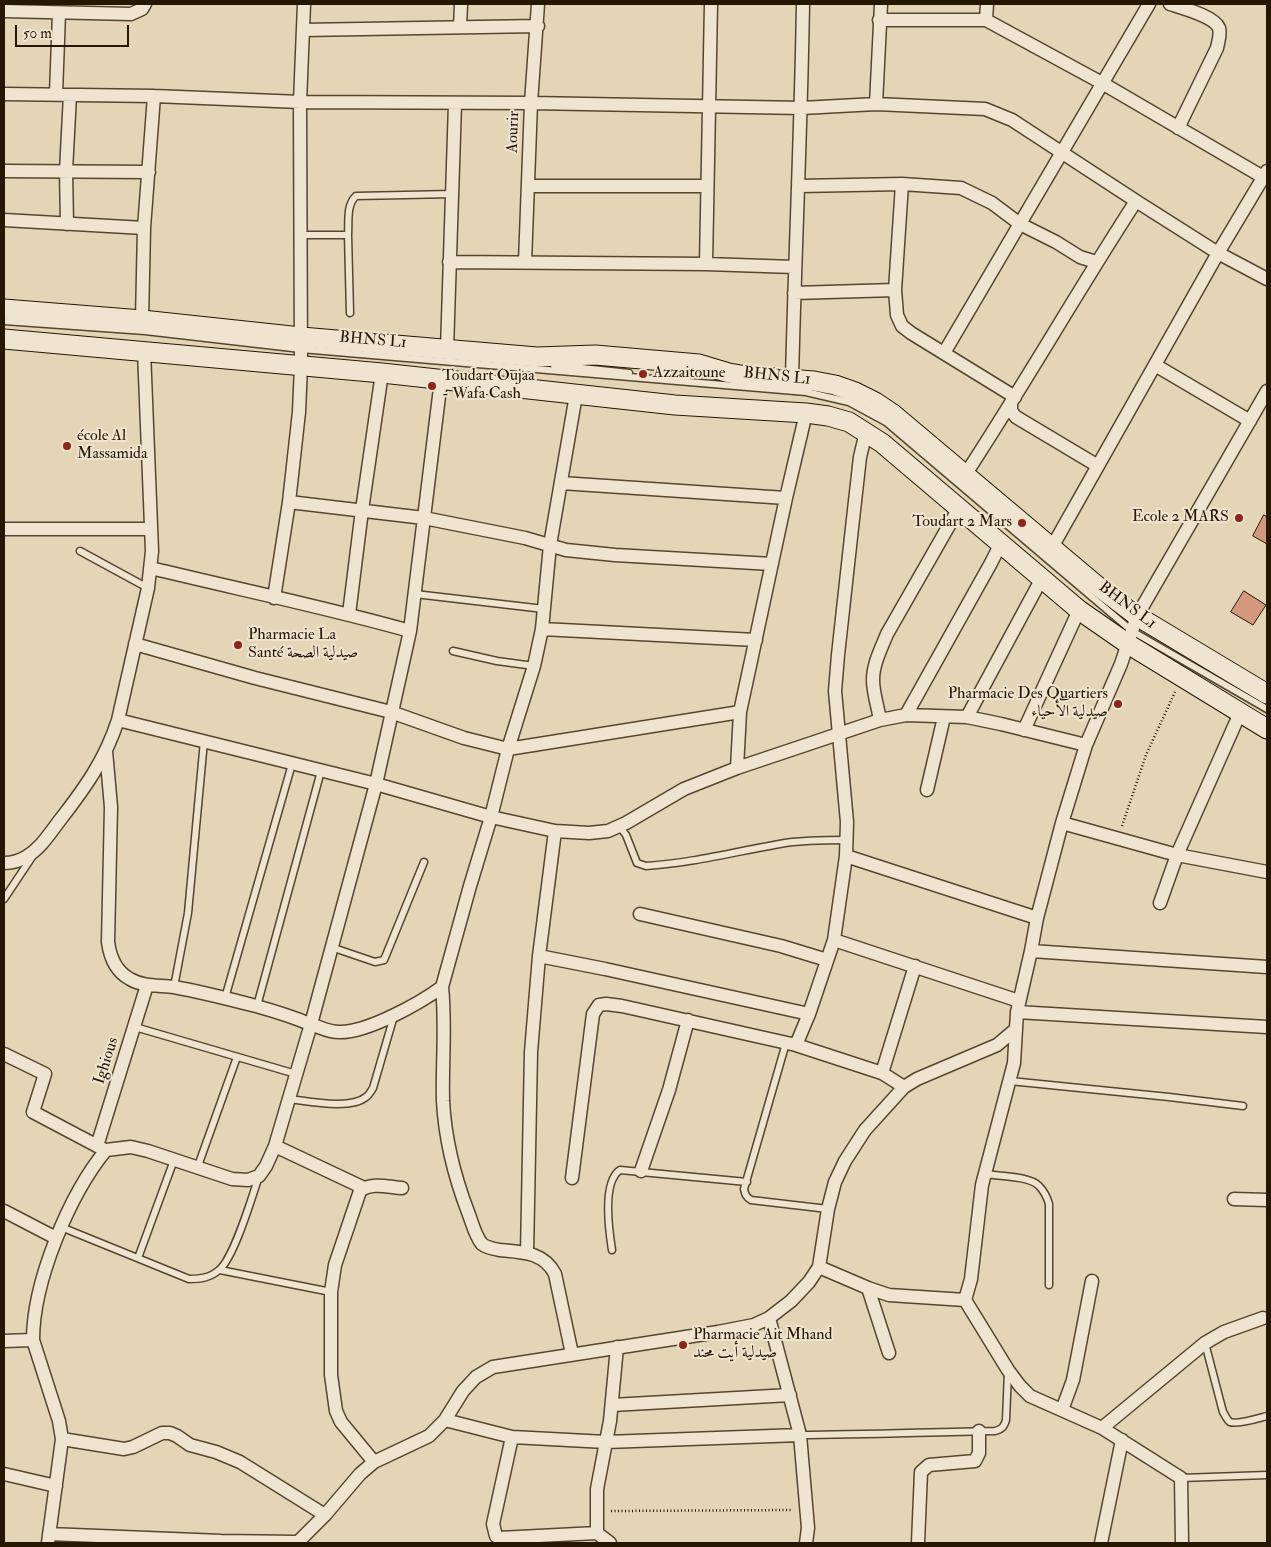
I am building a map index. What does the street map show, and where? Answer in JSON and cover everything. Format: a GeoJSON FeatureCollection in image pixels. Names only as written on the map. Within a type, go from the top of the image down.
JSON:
{"type":"FeatureCollection","features":[{"type":"Feature","properties":{"kind":"street"},"geometry":{"type":"LineString","coordinates":[[4,11],[132,14],[142,9],[145,4]]}},
{"type":"Feature","properties":{"kind":"street"},"geometry":{"type":"LineString","coordinates":[[274,598],[289,502],[300,412],[300,102],[304,4]]}},
{"type":"Feature","properties":{"kind":"street"},"geometry":{"type":"LineString","coordinates":[[460,28],[461,4]]}},
{"type":"Feature","properties":{"kind":"street","name":"Aourir"},"geometry":{"type":"LineString","coordinates":[[526,262],[531,103],[538,26],[538,4]]}},
{"type":"Feature","properties":{"kind":"street"},"geometry":{"type":"LineString","coordinates":[[706,264],[711,4]]}},
{"type":"Feature","properties":{"kind":"street"},"geometry":{"type":"LineString","coordinates":[[792,379],[794,267],[802,108],[803,4]]}},
{"type":"Feature","properties":{"kind":"street"},"geometry":{"type":"LineString","coordinates":[[876,104],[880,4]]}},
{"type":"Feature","properties":{"kind":"street"},"geometry":{"type":"LineString","coordinates":[[986,20],[987,4]]}},
{"type":"Feature","properties":{"kind":"street"},"geometry":{"type":"LineString","coordinates":[[944,354],[1062,154],[1147,4]]}},
{"type":"Feature","properties":{"kind":"street"},"geometry":{"type":"LineString","coordinates":[[1170,4],[1216,23],[1220,38],[1217,48],[1178,128]]}},
{"type":"Feature","properties":{"kind":"street"},"geometry":{"type":"LineString","coordinates":[[56,94],[58,13]]}},
{"type":"Feature","properties":{"kind":"street"},"geometry":{"type":"LineString","coordinates":[[879,20],[986,20],[1102,83],[1178,128],[1265,174],[1218,253],[1051,548]]}},
{"type":"Feature","properties":{"kind":"street"},"geometry":{"type":"LineString","coordinates":[[303,30],[538,26]]}},
{"type":"Feature","properties":{"kind":"street"},"geometry":{"type":"LineString","coordinates":[[4,94],[154,96],[300,102],[531,103],[802,108],[876,104],[985,109],[1012,120],[1218,253],[1267,279]]}},
{"type":"Feature","properties":{"kind":"street"},"geometry":{"type":"LineString","coordinates":[[67,224],[66,171],[70,95]]}},
{"type":"Feature","properties":{"kind":"street"},"geometry":{"type":"LineString","coordinates":[[142,320],[144,228],[154,96]]}},
{"type":"Feature","properties":{"kind":"street"},"geometry":{"type":"LineString","coordinates":[[447,349],[454,104]]}},
{"type":"Feature","properties":{"kind":"street"},"geometry":{"type":"LineString","coordinates":[[4,171],[149,172]]}},
{"type":"Feature","properties":{"kind":"street"},"geometry":{"type":"LineString","coordinates":[[799,186],[902,184],[961,188],[992,203],[1020,224],[1056,242],[1080,257],[1096,262]]}},
{"type":"Feature","properties":{"kind":"street"},"geometry":{"type":"LineString","coordinates":[[902,184],[895,290],[897,315],[902,326],[1013,400]]}},
{"type":"Feature","properties":{"kind":"street"},"geometry":{"type":"LineString","coordinates":[[528,186],[707,186]]}},
{"type":"Feature","properties":{"kind":"street"},"geometry":{"type":"LineString","coordinates":[[965,475],[1013,400],[1096,262],[1136,201]]}},
{"type":"Feature","properties":{"kind":"street"},"geometry":{"type":"LineString","coordinates":[[4,220],[144,228]]}},
{"type":"Feature","properties":{"kind":"street"},"geometry":{"type":"LineString","coordinates":[[450,262],[706,264],[794,267]]}},
{"type":"Feature","properties":{"kind":"street"},"geometry":{"type":"LineString","coordinates":[[794,293],[895,290]]}},
{"type":"Feature","properties":{"kind":"street"},"geometry":{"type":"LineString","coordinates":[[4,309],[142,320],[301,349],[382,374],[676,405],[806,413],[828,416],[849,422],[882,443],[1079,610],[1133,629],[1267,694]]}},
{"type":"Feature","properties":{"kind":"street"},"geometry":{"type":"LineString","coordinates":[[4,339],[144,351],[447,349],[537,357],[595,356],[698,364],[747,376],[792,379],[835,385],[855,392],[893,414],[1080,573],[1182,677],[1267,729]]}},
{"type":"Feature","properties":{"kind":"street"},"geometry":{"type":"LineString","coordinates":[[4,863],[11,863],[25,858],[38,848],[90,780],[106,751],[118,720],[151,568],[144,351]]}},
{"type":"Feature","properties":{"kind":"street"},"geometry":{"type":"LineString","coordinates":[[1155,365],[1250,421]]}},
{"type":"Feature","properties":{"kind":"street"},"geometry":{"type":"LineString","coordinates":[[349,614],[382,374]]}},
{"type":"Feature","properties":{"kind":"street"},"geometry":{"type":"LineString","coordinates":[[4,1054],[45,1074],[34,1112],[101,1148],[131,1147],[174,1158],[232,1179],[248,1180],[259,1176],[266,1166],[275,1146],[311,1024],[376,784],[410,631],[441,380]]}},
{"type":"Feature","properties":{"kind":"street"},"geometry":{"type":"LineString","coordinates":[[1182,1543],[1181,1478],[1102,1428],[1030,1396],[1008,1370],[965,1300],[971,1279],[984,1174],[1014,1063],[1018,1006],[1031,950],[1036,918],[1086,745],[1133,629],[1267,392]]}},
{"type":"Feature","properties":{"kind":"street"},"geometry":{"type":"LineString","coordinates":[[572,1354],[555,1274],[551,1266],[546,1260],[527,1253],[490,1248],[484,1245],[479,1240],[464,1202],[455,1172],[443,1102],[445,1018],[442,987],[491,817],[508,749],[534,666],[542,629],[550,546],[576,395]]}},
{"type":"Feature","properties":{"kind":"street"},"geometry":{"type":"LineString","coordinates":[[1013,400],[1012,411],[1016,416],[1098,466]]}},
{"type":"Feature","properties":{"kind":"street"},"geometry":{"type":"LineString","coordinates":[[736,768],[740,712],[806,413]]}},
{"type":"Feature","properties":{"kind":"street"},"geometry":{"type":"LineString","coordinates":[[791,1044],[809,1014],[834,940],[846,856],[847,822],[835,691],[860,457],[866,432]]}},
{"type":"Feature","properties":{"kind":"street"},"geometry":{"type":"LineString","coordinates":[[561,483],[786,498]]}},
{"type":"Feature","properties":{"kind":"street"},"geometry":{"type":"LineString","coordinates":[[289,502],[424,518],[525,538],[566,550],[615,555],[772,564]]}},
{"type":"Feature","properties":{"kind":"street"},"geometry":{"type":"LineString","coordinates":[[880,720],[873,682],[879,653],[887,634],[959,508]]}},
{"type":"Feature","properties":{"kind":"street"},"geometry":{"type":"LineString","coordinates":[[4,528],[151,528]]}},
{"type":"Feature","properties":{"kind":"street"},"geometry":{"type":"LineString","coordinates":[[906,716],[992,563],[1000,544]]}},
{"type":"Feature","properties":{"kind":"street"},"geometry":{"type":"LineString","coordinates":[[151,568],[349,614],[410,631]]}},
{"type":"Feature","properties":{"kind":"street"},"geometry":{"type":"LineString","coordinates":[[967,717],[1042,578]]}},
{"type":"Feature","properties":{"kind":"street"},"geometry":{"type":"LineString","coordinates":[[1024,730],[1079,610]]}},
{"type":"Feature","properties":{"kind":"street"},"geometry":{"type":"LineString","coordinates":[[542,629],[756,640]]}},
{"type":"Feature","properties":{"kind":"street"},"geometry":{"type":"LineString","coordinates":[[135,644],[255,678],[391,712],[464,738],[508,749],[740,712]]}},
{"type":"Feature","properties":{"kind":"street"},"geometry":{"type":"LineString","coordinates":[[1160,903],[1177,854],[1240,713]]}},
{"type":"Feature","properties":{"kind":"street"},"geometry":{"type":"LineString","coordinates":[[118,720],[376,784],[491,817],[555,831],[589,834],[608,831],[684,789],[736,768],[880,720],[906,716],[967,717],[1086,745]]}},
{"type":"Feature","properties":{"kind":"street"},"geometry":{"type":"LineString","coordinates":[[927,790],[944,717]]}},
{"type":"Feature","properties":{"kind":"street"},"geometry":{"type":"LineString","coordinates":[[106,751],[111,807],[108,942],[110,956],[116,967],[130,979],[147,985],[174,987],[257,1006],[328,1031],[340,1033],[353,1031],[394,1016],[442,987]]}},
{"type":"Feature","properties":{"kind":"street"},"geometry":{"type":"LineString","coordinates":[[1062,823],[1177,854],[1267,872]]}},
{"type":"Feature","properties":{"kind":"street"},"geometry":{"type":"LineString","coordinates":[[527,1253],[530,1052],[539,956],[555,831]]}},
{"type":"Feature","properties":{"kind":"street"},"geometry":{"type":"LineString","coordinates":[[846,856],[1036,918]]}},
{"type":"Feature","properties":{"kind":"street"},"geometry":{"type":"LineString","coordinates":[[640,914],[742,937],[827,960]]}},
{"type":"Feature","properties":{"kind":"street"},"geometry":{"type":"LineString","coordinates":[[834,940],[915,966],[1018,1006],[1267,1027]]}},
{"type":"Feature","properties":{"kind":"street"},"geometry":{"type":"LineString","coordinates":[[1031,950],[1267,967]]}},
{"type":"Feature","properties":{"kind":"street"},"geometry":{"type":"LineString","coordinates":[[539,956],[809,1014]]}},
{"type":"Feature","properties":{"kind":"street"},"geometry":{"type":"LineString","coordinates":[[882,1073],[915,966]]}},
{"type":"Feature","properties":{"kind":"street","name":"Ighious"},"geometry":{"type":"LineString","coordinates":[[33,1340],[37,1299],[59,1233],[101,1148],[147,985]]}},
{"type":"Feature","properties":{"kind":"street"},"geometry":{"type":"LineString","coordinates":[[572,1178],[593,1014],[595,1008],[599,1005],[622,1006],[791,1044],[882,1073],[904,1086]]}},
{"type":"Feature","properties":{"kind":"street"},"geometry":{"type":"LineString","coordinates":[[641,1171],[669,1090],[688,1020]]}},
{"type":"Feature","properties":{"kind":"street"},"geometry":{"type":"LineString","coordinates":[[4,1341],[33,1340],[59,1421],[62,1439],[49,1539],[297,1543],[325,1515],[350,1484],[374,1462],[429,1436],[445,1420],[463,1391],[476,1377],[493,1368],[718,1332],[754,1325],[770,1318],[791,1301],[819,1267],[828,1209],[835,1182],[860,1138],[880,1112],[904,1086],[997,1045],[1016,1029]]}},
{"type":"Feature","properties":{"kind":"street"},"geometry":{"type":"LineString","coordinates":[[275,1146],[364,1188]]}},
{"type":"Feature","properties":{"kind":"street"},"geometry":{"type":"LineString","coordinates":[[374,1462],[341,1422],[336,1411],[331,1375],[331,1292],[335,1265],[360,1191],[372,1186],[402,1188]]}},
{"type":"Feature","properties":{"kind":"street"},"geometry":{"type":"LineString","coordinates":[[1234,1199],[1267,1200]]}},
{"type":"Feature","properties":{"kind":"street"},"geometry":{"type":"LineString","coordinates":[[4,1212],[59,1233]]}},
{"type":"Feature","properties":{"kind":"street"},"geometry":{"type":"LineString","coordinates":[[819,1267],[889,1295],[965,1300]]}},
{"type":"Feature","properties":{"kind":"street"},"geometry":{"type":"LineString","coordinates":[[1062,1410],[1072,1380],[1092,1281]]}},
{"type":"Feature","properties":{"kind":"street"},"geometry":{"type":"LineString","coordinates":[[868,1288],[889,1353]]}},
{"type":"Feature","properties":{"kind":"street"},"geometry":{"type":"LineString","coordinates":[[770,1318],[800,1435],[807,1510],[808,1528],[806,1543]]}},
{"type":"Feature","properties":{"kind":"street"},"geometry":{"type":"LineString","coordinates":[[1102,1428],[1205,1343],[1224,1332],[1263,1318]]}},
{"type":"Feature","properties":{"kind":"street"},"geometry":{"type":"LineString","coordinates":[[597,1533],[598,1489],[612,1405],[618,1347]]}},
{"type":"Feature","properties":{"kind":"street"},"geometry":{"type":"LineString","coordinates":[[612,1405],[790,1395]]}},
{"type":"Feature","properties":{"kind":"street"},"geometry":{"type":"LineString","coordinates":[[445,1420],[512,1437],[606,1442],[800,1435]]}},
{"type":"Feature","properties":{"kind":"street"},"geometry":{"type":"LineString","coordinates":[[918,1543],[921,1472],[929,1465],[975,1461],[979,1452],[979,1431]]}},
{"type":"Feature","properties":{"kind":"street"},"geometry":{"type":"LineString","coordinates":[[62,1439],[124,1449],[133,1447],[162,1433],[170,1433],[190,1445],[216,1452],[240,1462],[325,1515]]}},
{"type":"Feature","properties":{"kind":"street"},"geometry":{"type":"LineString","coordinates":[[512,1437],[493,1524],[496,1536],[499,1538],[597,1533],[610,1543]]}},
{"type":"Feature","properties":{"kind":"street"},"geometry":{"type":"LineString","coordinates":[[1101,1543],[1122,1440]]}},
{"type":"Feature","properties":{"kind":"street"},"geometry":{"type":"LineString","coordinates":[[4,1474],[56,1486]]}},
{"type":"Feature","properties":{"kind":"lane"},"geometry":{"type":"LineString","coordinates":[[350,313],[348,235],[352,200],[356,196],[452,194]]}},
{"type":"Feature","properties":{"kind":"lane"},"geometry":{"type":"LineString","coordinates":[[301,235],[348,235]]}},
{"type":"Feature","properties":{"kind":"lane","name":"BHNS L1"},"geometry":{"type":"LineString","coordinates":[[4,317],[75,321],[301,349]]}},
{"type":"Feature","properties":{"kind":"lane","name":"BHNS L1"},"geometry":{"type":"LineString","coordinates":[[4,321],[145,331],[301,349],[806,392],[849,402],[886,422],[1133,629],[1267,709]]}},
{"type":"Feature","properties":{"kind":"lane"},"geometry":{"type":"LineString","coordinates":[[80,550],[148,588]]}},
{"type":"Feature","properties":{"kind":"lane"},"geometry":{"type":"LineString","coordinates":[[415,594],[544,608]]}},
{"type":"Feature","properties":{"kind":"lane","name":"BHNS L1"},"geometry":{"type":"LineString","coordinates":[[1133,629],[1267,704]]}},
{"type":"Feature","properties":{"kind":"lane"},"geometry":{"type":"LineString","coordinates":[[453,651],[497,662],[534,666]]}},
{"type":"Feature","properties":{"kind":"lane"},"geometry":{"type":"LineString","coordinates":[[174,987],[188,913],[204,741]]}},
{"type":"Feature","properties":{"kind":"lane"},"geometry":{"type":"LineString","coordinates":[[225,998],[292,764]]}},
{"type":"Feature","properties":{"kind":"lane"},"geometry":{"type":"LineString","coordinates":[[257,1006],[321,771]]}},
{"type":"Feature","properties":{"kind":"lane"},"geometry":{"type":"LineString","coordinates":[[619,826],[626,835],[637,863],[646,866],[700,861],[736,852],[787,843],[846,840]]}},
{"type":"Feature","properties":{"kind":"lane"},"geometry":{"type":"LineString","coordinates":[[4,899],[38,848]]}},
{"type":"Feature","properties":{"kind":"lane"},"geometry":{"type":"LineString","coordinates":[[331,947],[375,962],[384,960],[424,862]]}},
{"type":"Feature","properties":{"kind":"lane"},"geometry":{"type":"LineString","coordinates":[[289,1099],[340,1104],[357,1102],[367,1097],[373,1088],[394,1016]]}},
{"type":"Feature","properties":{"kind":"lane"},"geometry":{"type":"LineString","coordinates":[[134,1027],[296,1074]]}},
{"type":"Feature","properties":{"kind":"lane"},"geometry":{"type":"LineString","coordinates":[[791,1044],[747,1182],[746,1197],[751,1200],[828,1209]]}},
{"type":"Feature","properties":{"kind":"lane"},"geometry":{"type":"LineString","coordinates":[[198,1166],[237,1057]]}},
{"type":"Feature","properties":{"kind":"lane"},"geometry":{"type":"LineString","coordinates":[[1010,1082],[1109,1090],[1243,1106]]}},
{"type":"Feature","properties":{"kind":"lane"},"geometry":{"type":"LineString","coordinates":[[138,1258],[174,1158]]}},
{"type":"Feature","properties":{"kind":"lane"},"geometry":{"type":"LineString","coordinates":[[612,1250],[607,1212],[613,1180],[616,1173],[620,1170],[747,1182]]}},
{"type":"Feature","properties":{"kind":"lane"},"geometry":{"type":"LineString","coordinates":[[984,1174],[1028,1180],[1038,1184],[1045,1193],[1049,1204],[1049,1285]]}},
{"type":"Feature","properties":{"kind":"lane"},"geometry":{"type":"LineString","coordinates":[[59,1233],[138,1258],[189,1279],[201,1279],[220,1270],[226,1263],[259,1176]]}},
{"type":"Feature","properties":{"kind":"lane"},"geometry":{"type":"LineString","coordinates":[[220,1270],[331,1292]]}},
{"type":"Feature","properties":{"kind":"lane"},"geometry":{"type":"LineString","coordinates":[[1205,1343],[1223,1412],[1230,1422],[1235,1423],[1267,1416]]}},
{"type":"Feature","properties":{"kind":"lane"},"geometry":{"type":"LineString","coordinates":[[800,1435],[898,1435],[950,1431],[995,1431],[1005,1425],[1008,1370]]}},
{"type":"Feature","properties":{"kind":"lane"},"geometry":{"type":"LineString","coordinates":[[1181,1478],[1267,1475]]}},
{"type":"Feature","properties":{"kind":"path"},"geometry":{"type":"LineString","coordinates":[[1118,838],[1146,756],[1182,677]]}},
{"type":"Feature","properties":{"kind":"path"},"geometry":{"type":"LineString","coordinates":[[597,1512],[807,1510]]}},
{"type":"Feature","properties":{"kind":"building"},"geometry":{"type":"Polygon","coordinates":[[[1264,515],[1267,517],[1267,544],[1253,536],[1264,515]]]}},
{"type":"Feature","properties":{"kind":"building"},"geometry":{"type":"Polygon","coordinates":[[[1244,591],[1266,605],[1253,625],[1231,612],[1244,591]]]}},
{"type":"Feature","properties":{"kind":"place","name":"Azzaitoune"},"geometry":{"type":"Point","coordinates":[643,374]}},
{"type":"Feature","properties":{"kind":"place","name":"Toudart Oujaa - Wafa Cash"},"geometry":{"type":"Point","coordinates":[432,386]}},
{"type":"Feature","properties":{"kind":"place","name":"école Al Massamida"},"geometry":{"type":"Point","coordinates":[67,446]}},
{"type":"Feature","properties":{"kind":"place","name":"Ecole 2 MARS"},"geometry":{"type":"Point","coordinates":[1239,518]}},
{"type":"Feature","properties":{"kind":"place","name":"Toudart 2 Mars"},"geometry":{"type":"Point","coordinates":[1022,523]}},
{"type":"Feature","properties":{"kind":"place","name":"Pharmacie La Santé صيدلية الصحة"},"geometry":{"type":"Point","coordinates":[238,645]}},
{"type":"Feature","properties":{"kind":"place","name":"Pharmacie Des Quartiers صيدلية الأحياء"},"geometry":{"type":"Point","coordinates":[1118,704]}},
{"type":"Feature","properties":{"kind":"place","name":"Pharmacie Ait Mhand صيدلية أيت محند"},"geometry":{"type":"Point","coordinates":[683,1345]}}]}
